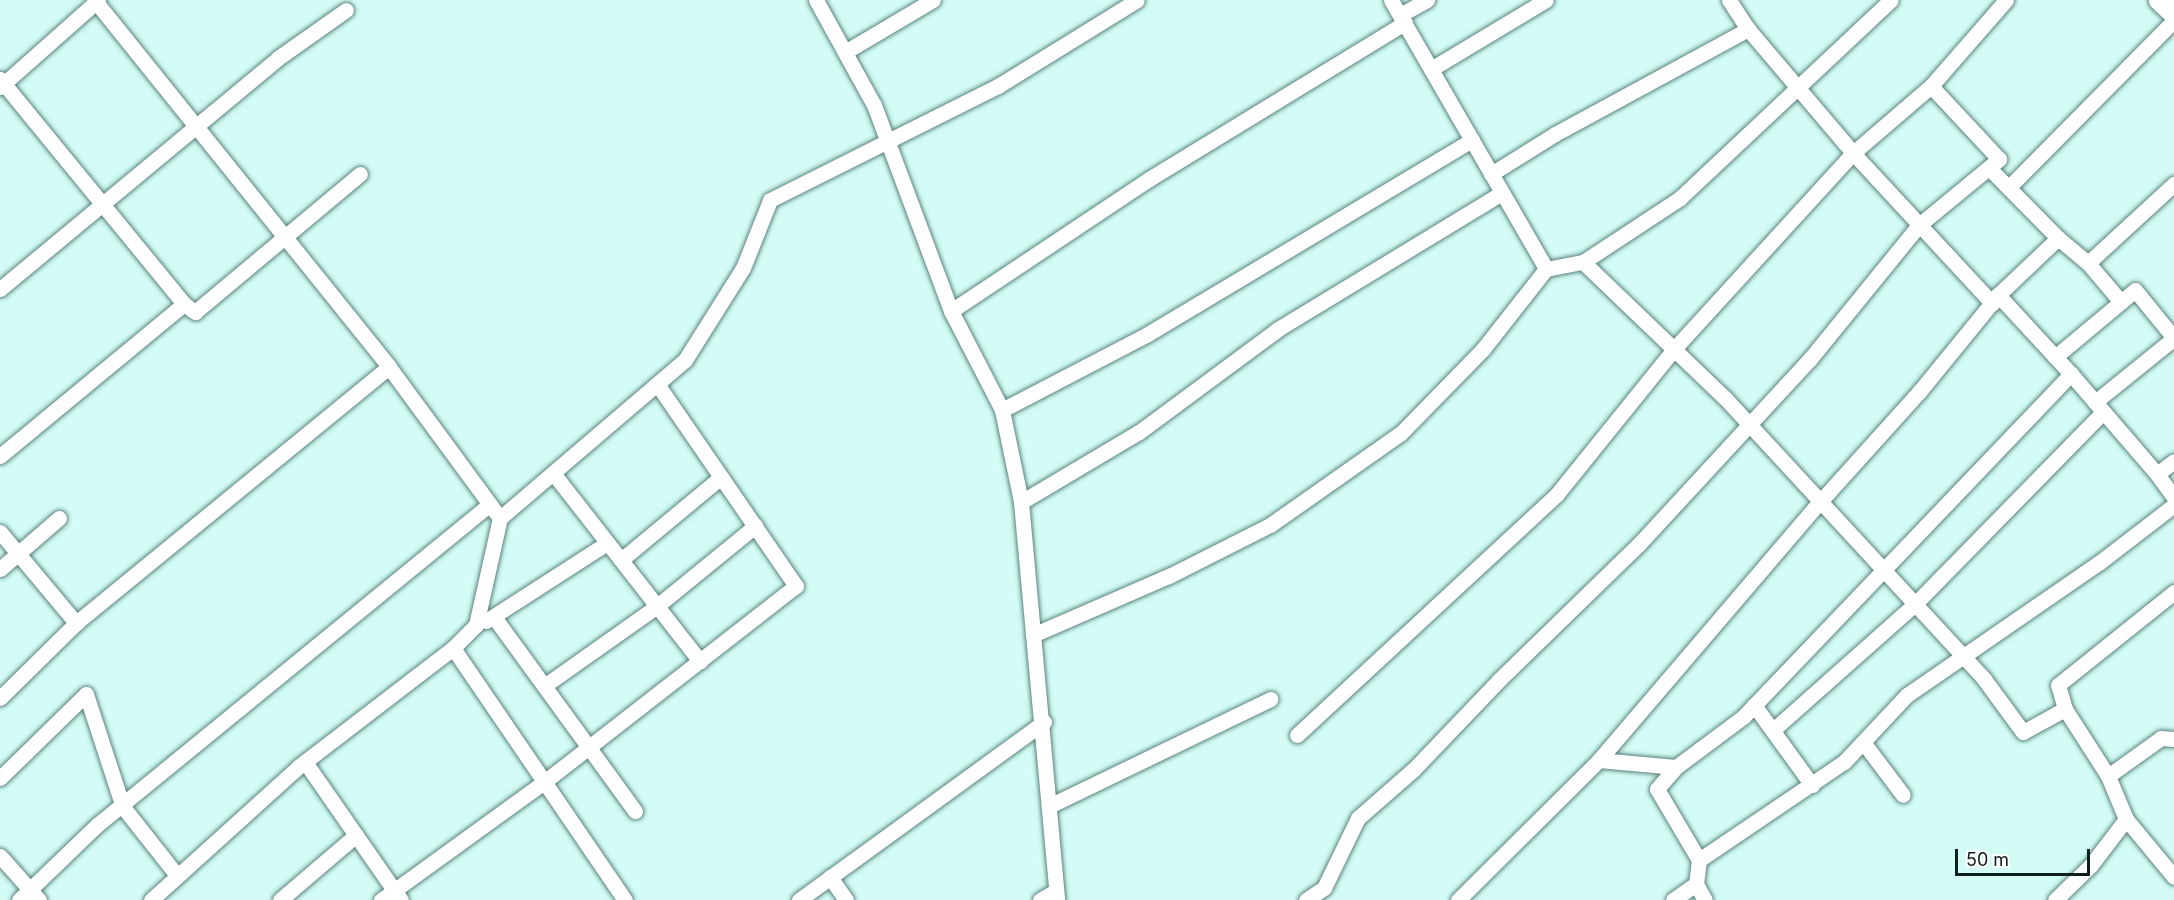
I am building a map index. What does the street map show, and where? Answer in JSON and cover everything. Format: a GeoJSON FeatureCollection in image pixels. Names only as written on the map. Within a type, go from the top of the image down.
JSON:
{"type":"FeatureCollection","features":[{"type":"Feature","properties":{"kind":"street"},"geometry":{"type":"LineString","coordinates":[[816,0],[874,105],[951,311],[1002,410],[1021,502],[1033,635],[1044,722],[1056,896],[1040,900]]}},
{"type":"Feature","properties":{"kind":"street"},"geometry":{"type":"LineString","coordinates":[[845,52],[933,0]]}},
{"type":"Feature","properties":{"kind":"street"},"geometry":{"type":"LineString","coordinates":[[476,625],[500,518],[685,360],[743,268],[770,200],[998,86],[1137,0]]}},
{"type":"Feature","properties":{"kind":"street"},"geometry":{"type":"LineString","coordinates":[[1391,0],[1546,269]]}},
{"type":"Feature","properties":{"kind":"street"},"geometry":{"type":"LineString","coordinates":[[951,311],[1149,179],[1402,19],[1427,0]]}},
{"type":"Feature","properties":{"kind":"street"},"geometry":{"type":"LineString","coordinates":[[1431,69],[1546,0]]}},
{"type":"Feature","properties":{"kind":"street"},"geometry":{"type":"LineString","coordinates":[[1033,635],[1169,576],[1270,525],[1401,433],[1483,349],[1546,269],[1583,262],[1680,198],[1774,113],[1797,86],[1891,0]]}},
{"type":"Feature","properties":{"kind":"street"},"geometry":{"type":"LineString","coordinates":[[1297,735],[1557,494],[1674,349],[1853,153],[1931,86],[2007,0]]}},
{"type":"Feature","properties":{"kind":"street"},"geometry":{"type":"LineString","coordinates":[[2160,0],[2174,13]]}},
{"type":"Feature","properties":{"kind":"street"},"geometry":{"type":"LineString","coordinates":[[360,174],[284,237],[195,312],[184,304],[1,84],[97,1],[195,126],[284,237],[389,367],[500,518]]}},
{"type":"Feature","properties":{"kind":"street"},"geometry":{"type":"LineString","coordinates":[[1733,1],[1748,29],[1853,153],[1919,225],[2071,374],[2174,497]]}},
{"type":"Feature","properties":{"kind":"street"},"geometry":{"type":"LineString","coordinates":[[0,290],[278,58],[346,10]]}},
{"type":"Feature","properties":{"kind":"street"},"geometry":{"type":"LineString","coordinates":[[2009,187],[2174,20]]}},
{"type":"Feature","properties":{"kind":"street"},"geometry":{"type":"LineString","coordinates":[[1491,174],[1555,134],[1748,29]]}},
{"type":"Feature","properties":{"kind":"street"},"geometry":{"type":"LineString","coordinates":[[1306,900],[1324,888],[1358,818],[1414,769],[1499,680],[1639,544],[1747,423],[1810,359],[1919,225],[1999,159],[1931,86]]}},
{"type":"Feature","properties":{"kind":"street"},"geometry":{"type":"LineString","coordinates":[[1002,410],[1146,335],[1472,140]]}},
{"type":"Feature","properties":{"kind":"street"},"geometry":{"type":"LineString","coordinates":[[1989,168],[2058,238],[2088,263],[2121,302]]}},
{"type":"Feature","properties":{"kind":"street"},"geometry":{"type":"LineString","coordinates":[[2088,263],[2174,184]]}},
{"type":"Feature","properties":{"kind":"street"},"geometry":{"type":"LineString","coordinates":[[1021,502],[1139,432],[1278,329],[1502,194]]}},
{"type":"Feature","properties":{"kind":"street"},"geometry":{"type":"LineString","coordinates":[[1458,900],[1599,760],[1818,503],[1919,392],[1995,299],[2058,238]]}},
{"type":"Feature","properties":{"kind":"street"},"geometry":{"type":"LineString","coordinates":[[1583,262],[1747,423],[1818,503],[1962,655],[2023,732],[2065,709]]}},
{"type":"Feature","properties":{"kind":"street"},"geometry":{"type":"LineString","coordinates":[[1773,730],[1914,605],[2099,407],[2174,338],[2134,290],[2055,357]]}},
{"type":"Feature","properties":{"kind":"street"},"geometry":{"type":"LineString","coordinates":[[0,456],[184,304]]}},
{"type":"Feature","properties":{"kind":"street"},"geometry":{"type":"LineString","coordinates":[[0,698],[76,623],[389,367]]}},
{"type":"Feature","properties":{"kind":"street"},"geometry":{"type":"LineString","coordinates":[[1705,900],[1696,884],[1699,860],[1657,789],[1676,767],[1754,705],[2071,374]]}},
{"type":"Feature","properties":{"kind":"street"},"geometry":{"type":"LineString","coordinates":[[381,900],[397,895],[796,586],[657,384]]}},
{"type":"Feature","properties":{"kind":"street"},"geometry":{"type":"LineString","coordinates":[[2157,474],[2174,461]]}},
{"type":"Feature","properties":{"kind":"street"},"geometry":{"type":"LineString","coordinates":[[553,473],[700,661]]}},
{"type":"Feature","properties":{"kind":"street"},"geometry":{"type":"LineString","coordinates":[[621,560],[721,477]]}},
{"type":"Feature","properties":{"kind":"street"},"geometry":{"type":"LineString","coordinates":[[0,856],[29,896],[97,825],[123,807],[490,504]]}},
{"type":"Feature","properties":{"kind":"street"},"geometry":{"type":"LineString","coordinates":[[1699,860],[1844,762],[1907,695],[2100,562],[2174,505]]}},
{"type":"Feature","properties":{"kind":"street"},"geometry":{"type":"LineString","coordinates":[[0,569],[59,518]]}},
{"type":"Feature","properties":{"kind":"street"},"geometry":{"type":"LineString","coordinates":[[544,686],[657,606],[755,526]]}},
{"type":"Feature","properties":{"kind":"street"},"geometry":{"type":"LineString","coordinates":[[0,532],[76,623]]}},
{"type":"Feature","properties":{"kind":"street"},"geometry":{"type":"LineString","coordinates":[[151,900],[176,873],[305,762],[453,648],[476,625],[494,617],[607,543]]}},
{"type":"Feature","properties":{"kind":"street"},"geometry":{"type":"LineString","coordinates":[[2172,870],[2126,819],[2108,776],[2065,709],[2058,685],[2174,592]]}},
{"type":"Feature","properties":{"kind":"street"},"geometry":{"type":"LineString","coordinates":[[494,617],[635,811]]}},
{"type":"Feature","properties":{"kind":"street"},"geometry":{"type":"LineString","coordinates":[[453,648],[625,900]]}},
{"type":"Feature","properties":{"kind":"street"},"geometry":{"type":"LineString","coordinates":[[0,778],[86,694],[123,807],[176,873]]}},
{"type":"Feature","properties":{"kind":"street"},"geometry":{"type":"LineString","coordinates":[[1049,806],[1270,699]]}},
{"type":"Feature","properties":{"kind":"street"},"geometry":{"type":"LineString","coordinates":[[1754,705],[1812,784]]}},
{"type":"Feature","properties":{"kind":"street"},"geometry":{"type":"LineString","coordinates":[[799,900],[1044,722]]}},
{"type":"Feature","properties":{"kind":"street"},"geometry":{"type":"LineString","coordinates":[[2108,776],[2162,738],[2174,739]]}},
{"type":"Feature","properties":{"kind":"street"},"geometry":{"type":"LineString","coordinates":[[1863,742],[1903,795]]}},
{"type":"Feature","properties":{"kind":"street"},"geometry":{"type":"LineString","coordinates":[[1599,760],[1676,767]]}},
{"type":"Feature","properties":{"kind":"street"},"geometry":{"type":"LineString","coordinates":[[305,762],[397,895]]}},
{"type":"Feature","properties":{"kind":"street"},"geometry":{"type":"LineString","coordinates":[[2055,900],[2091,865],[2126,819]]}},
{"type":"Feature","properties":{"kind":"street"},"geometry":{"type":"LineString","coordinates":[[280,900],[356,835]]}},
{"type":"Feature","properties":{"kind":"street"},"geometry":{"type":"LineString","coordinates":[[830,877],[846,900]]}},
{"type":"Feature","properties":{"kind":"street"},"geometry":{"type":"LineString","coordinates":[[1673,900],[1696,884]]}}]}
